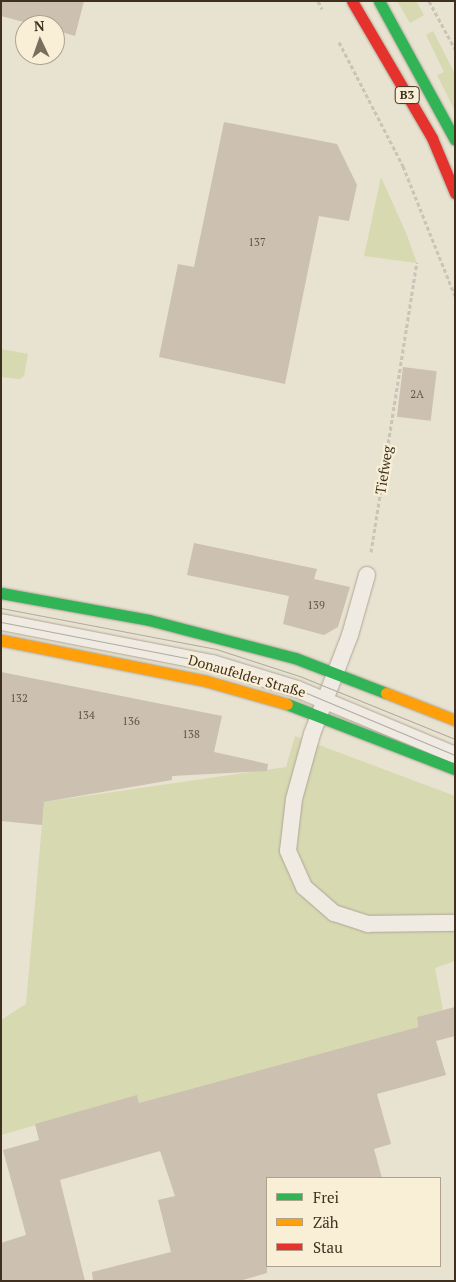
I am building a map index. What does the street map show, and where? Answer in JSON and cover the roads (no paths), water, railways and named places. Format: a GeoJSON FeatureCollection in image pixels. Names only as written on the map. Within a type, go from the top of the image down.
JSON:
{"type":"FeatureCollection","features":[{"type":"Feature","properties":{"kind":"main road","name":"B3"},"geometry":{"type":"LineString","coordinates":[[352,1],[432,138],[455,193]]}},
{"type":"Feature","properties":{"kind":"main road","name":"B3"},"geometry":{"type":"LineString","coordinates":[[379,1],[455,140]]}},
{"type":"Feature","properties":{"kind":"main road","name":"Donaufelder Straße"},"geometry":{"type":"LineString","coordinates":[[1,592],[148,620],[295,658],[455,720]]}},
{"type":"Feature","properties":{"kind":"main road","name":"Donaufelder Straße"},"geometry":{"type":"LineString","coordinates":[[1,640],[206,681],[317,716],[455,769]]}},
{"type":"Feature","properties":{"kind":"lane"},"geometry":{"type":"LineString","coordinates":[[366,575],[350,635],[317,716],[294,799],[288,851],[304,887],[334,913],[368,924],[455,923]]}},
{"type":"Feature","properties":{"kind":"lane","name":"Donaufelder Straße"},"geometry":{"type":"LineString","coordinates":[[1,622],[212,663],[324,700],[455,754]]}},
{"type":"Feature","properties":{"kind":"tram line"},"geometry":{"type":"LineString","coordinates":[[1,608],[216,649],[302,677],[455,739]]}},
{"type":"Feature","properties":{"kind":"tram line"},"geometry":{"type":"LineString","coordinates":[[1,622],[212,663],[297,689],[455,755]]}}]}
